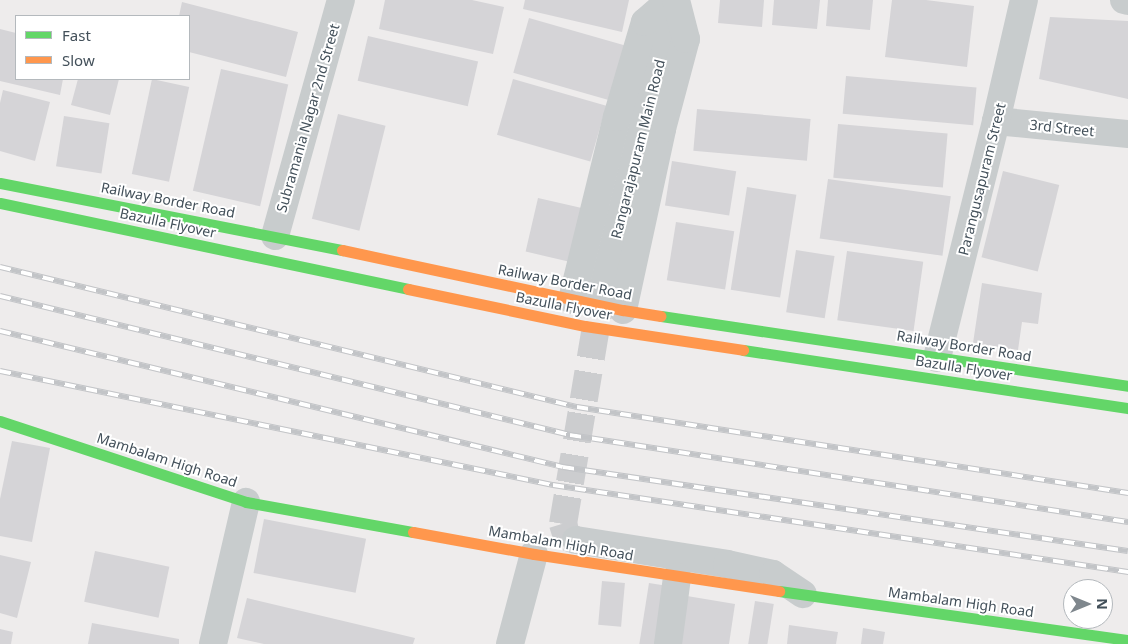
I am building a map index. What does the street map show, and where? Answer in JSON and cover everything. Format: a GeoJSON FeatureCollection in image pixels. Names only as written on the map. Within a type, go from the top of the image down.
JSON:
{"type":"FeatureCollection","features":[{"type":"Feature","properties":{"kind":"street","name":"Subramania Nagar 2nd Street"},"geometry":{"type":"LineString","coordinates":[[275,236],[341,0]]}},
{"type":"Feature","properties":{"kind":"street"},"geometry":{"type":"LineString","coordinates":[[572,300],[617,117],[645,22],[670,0]]}},
{"type":"Feature","properties":{"kind":"street"},"geometry":{"type":"LineString","coordinates":[[612,304],[686,39],[675,0]]}},
{"type":"Feature","properties":{"kind":"street","name":"Parangusapuram Street"},"geometry":{"type":"LineString","coordinates":[[937,358],[1024,0]]}},
{"type":"Feature","properties":{"kind":"street"},"geometry":{"type":"LineString","coordinates":[[1124,0],[1128,1]]}},
{"type":"Feature","properties":{"kind":"street","name":"3rd Street"},"geometry":{"type":"LineString","coordinates":[[996,121],[1128,134]]}},
{"type":"Feature","properties":{"kind":"street","name":"Railway Border Road"},"geometry":{"type":"LineString","coordinates":[[0,183],[275,236],[572,300],[612,304],[937,358],[1128,386]]}},
{"type":"Feature","properties":{"kind":"street","name":"Bazulla Flyover"},"geometry":{"type":"LineString","coordinates":[[4,204],[585,326],[1128,408]]}},
{"type":"Feature","properties":{"kind":"street","name":"Mambalam High Road"},"geometry":{"type":"LineString","coordinates":[[0,421],[246,502],[534,554],[677,577],[1128,640]]}},
{"type":"Feature","properties":{"kind":"street"},"geometry":{"type":"LineString","coordinates":[[213,644],[246,502]]}},
{"type":"Feature","properties":{"kind":"street"},"geometry":{"type":"LineString","coordinates":[[576,540],[727,564],[773,574],[803,594]]}},
{"type":"Feature","properties":{"kind":"street"},"geometry":{"type":"LineString","coordinates":[[508,641],[534,554]]}},
{"type":"Feature","properties":{"kind":"street"},"geometry":{"type":"LineString","coordinates":[[668,644],[677,577]]}},
{"type":"Feature","properties":{"kind":"building"},"geometry":{"type":"Polygon","coordinates":[[[385,0],[472,0],[504,7],[493,54],[379,29],[385,0]]]}},
{"type":"Feature","properties":{"kind":"building"},"geometry":{"type":"Polygon","coordinates":[[[525,0],[629,0],[622,32],[523,9],[525,0]]]}},
{"type":"Feature","properties":{"kind":"building"},"geometry":{"type":"Polygon","coordinates":[[[720,0],[764,0],[762,27],[718,23],[720,0]]]}},
{"type":"Feature","properties":{"kind":"building"},"geometry":{"type":"Polygon","coordinates":[[[774,0],[820,0],[817,29],[772,25],[774,0]]]}},
{"type":"Feature","properties":{"kind":"building"},"geometry":{"type":"Polygon","coordinates":[[[828,0],[873,0],[870,30],[826,26],[828,0]]]}},
{"type":"Feature","properties":{"kind":"building"},"geometry":{"type":"Polygon","coordinates":[[[892,0],[926,0],[974,6],[967,67],[885,57],[892,0]]]}},
{"type":"Feature","properties":{"kind":"building"},"geometry":{"type":"Polygon","coordinates":[[[182,2],[298,32],[286,77],[190,52],[190,15],[179,15],[182,2]]]}},
{"type":"Feature","properties":{"kind":"building"},"geometry":{"type":"Polygon","coordinates":[[[1050,17],[1128,21],[1128,99],[1039,79],[1050,17]]]}},
{"type":"Feature","properties":{"kind":"building"},"geometry":{"type":"Polygon","coordinates":[[[529,18],[625,46],[609,100],[513,73],[529,18]]]}},
{"type":"Feature","properties":{"kind":"building"},"geometry":{"type":"Polygon","coordinates":[[[0,29],[15,33],[15,80],[63,80],[60,95],[0,81],[0,29]]]}},
{"type":"Feature","properties":{"kind":"building"},"geometry":{"type":"Polygon","coordinates":[[[368,36],[478,61],[468,106],[358,81],[368,36]]]}},
{"type":"Feature","properties":{"kind":"building"},"geometry":{"type":"Polygon","coordinates":[[[221,69],[288,85],[260,206],[193,191],[221,69]]]}},
{"type":"Feature","properties":{"kind":"building"},"geometry":{"type":"Polygon","coordinates":[[[846,76],[977,87],[973,125],[843,114],[846,76]]]}},
{"type":"Feature","properties":{"kind":"building"},"geometry":{"type":"Polygon","coordinates":[[[513,79],[606,106],[590,161],[497,135],[513,79]]]}},
{"type":"Feature","properties":{"kind":"building"},"geometry":{"type":"Polygon","coordinates":[[[78,80],[119,80],[110,115],[71,105],[78,80]]]}},
{"type":"Feature","properties":{"kind":"building"},"geometry":{"type":"Polygon","coordinates":[[[152,80],[189,87],[169,182],[132,174],[152,80]]]}},
{"type":"Feature","properties":{"kind":"building"},"geometry":{"type":"Polygon","coordinates":[[[3,90],[50,102],[35,161],[0,151],[0,103],[3,90]]]}},
{"type":"Feature","properties":{"kind":"building"},"geometry":{"type":"Polygon","coordinates":[[[697,109],[811,119],[807,161],[693,151],[697,109]]]}},
{"type":"Feature","properties":{"kind":"building"},"geometry":{"type":"Polygon","coordinates":[[[338,114],[386,126],[359,231],[312,219],[338,114]]]}},
{"type":"Feature","properties":{"kind":"building"},"geometry":{"type":"Polygon","coordinates":[[[64,116],[109,123],[101,174],[56,166],[64,116]]]}},
{"type":"Feature","properties":{"kind":"building"},"geometry":{"type":"Polygon","coordinates":[[[838,124],[948,134],[943,187],[833,178],[838,124]]]}},
{"type":"Feature","properties":{"kind":"building"},"geometry":{"type":"Polygon","coordinates":[[[672,161],[736,171],[729,216],[665,205],[672,161]]]}},
{"type":"Feature","properties":{"kind":"building"},"geometry":{"type":"Polygon","coordinates":[[[1003,171],[1059,185],[1038,271],[981,257],[1003,171]]]}},
{"type":"Feature","properties":{"kind":"building"},"geometry":{"type":"Polygon","coordinates":[[[828,179],[951,196],[942,256],[820,238],[828,179]]]}},
{"type":"Feature","properties":{"kind":"building"},"geometry":{"type":"Polygon","coordinates":[[[747,187],[796,195],[780,298],[731,290],[747,187]]]}},
{"type":"Feature","properties":{"kind":"building"},"geometry":{"type":"Polygon","coordinates":[[[538,198],[583,208],[570,262],[526,252],[538,198]]]}},
{"type":"Feature","properties":{"kind":"building"},"geometry":{"type":"Polygon","coordinates":[[[676,222],[734,231],[725,290],[667,280],[676,222]]]}},
{"type":"Feature","properties":{"kind":"building"},"geometry":{"type":"Polygon","coordinates":[[[796,250],[835,256],[825,318],[786,312],[796,250]]]}},
{"type":"Feature","properties":{"kind":"building"},"geometry":{"type":"Polygon","coordinates":[[[847,251],[923,262],[914,331],[837,320],[847,251]]]}},
{"type":"Feature","properties":{"kind":"building"},"geometry":{"type":"Polygon","coordinates":[[[982,283],[1042,293],[1038,324],[1022,322],[1018,350],[973,343],[982,283]]]}},
{"type":"Feature","properties":{"kind":"building"},"geometry":{"type":"Polygon","coordinates":[[[12,441],[50,448],[32,542],[0,536],[0,499],[12,441]]]}},
{"type":"Feature","properties":{"kind":"building"},"geometry":{"type":"Polygon","coordinates":[[[264,519],[366,539],[356,593],[254,573],[264,519]]]}},
{"type":"Feature","properties":{"kind":"building"},"geometry":{"type":"Polygon","coordinates":[[[95,551],[169,567],[159,618],[84,602],[95,551]]]}},
{"type":"Feature","properties":{"kind":"building"},"geometry":{"type":"Polygon","coordinates":[[[0,555],[31,562],[17,618],[0,613],[0,555]]]}},
{"type":"Feature","properties":{"kind":"building"},"geometry":{"type":"Polygon","coordinates":[[[602,581],[625,583],[621,627],[598,625],[602,581]]]}},
{"type":"Feature","properties":{"kind":"building"},"geometry":{"type":"Polygon","coordinates":[[[649,583],[673,587],[664,644],[639,644],[649,583]]]}},
{"type":"Feature","properties":{"kind":"building"},"geometry":{"type":"Polygon","coordinates":[[[687,596],[735,604],[729,644],[679,644],[687,596]]]}},
{"type":"Feature","properties":{"kind":"building"},"geometry":{"type":"Polygon","coordinates":[[[247,598],[415,638],[413,644],[264,644],[237,638],[247,598]]]}},
{"type":"Feature","properties":{"kind":"building"},"geometry":{"type":"Polygon","coordinates":[[[755,601],[774,604],[767,644],[748,644],[755,601]]]}},
{"type":"Feature","properties":{"kind":"building"},"geometry":{"type":"Polygon","coordinates":[[[92,623],[179,639],[179,644],[88,644],[92,623]]]}},
{"type":"Feature","properties":{"kind":"building"},"geometry":{"type":"Polygon","coordinates":[[[789,625],[838,632],[836,644],[787,644],[789,625]]]}},
{"type":"Feature","properties":{"kind":"building"},"geometry":{"type":"Polygon","coordinates":[[[863,628],[885,632],[883,644],[861,644],[863,628]]]}},
{"type":"Feature","properties":{"kind":"building"},"geometry":{"type":"Polygon","coordinates":[[[0,629],[13,632],[11,644],[0,644],[0,629]]]}},
{"type":"Feature","properties":{"kind":"tunnel"},"geometry":{"type":"LineString","coordinates":[[576,540],[567,537],[563,524],[600,304]]}},
{"type":"Feature","properties":{"kind":"railway"},"geometry":{"type":"LineString","coordinates":[[0,267],[577,407],[1128,493]]}},
{"type":"Feature","properties":{"kind":"railway"},"geometry":{"type":"LineString","coordinates":[[0,296],[570,435],[1128,522]]}},
{"type":"Feature","properties":{"kind":"railway"},"geometry":{"type":"LineString","coordinates":[[0,331],[563,467],[1128,551]]}},
{"type":"Feature","properties":{"kind":"railway"},"geometry":{"type":"LineString","coordinates":[[0,371],[553,485],[1128,572]]}},
{"type":"Feature","properties":{"kind":"traffic: fast"},"geometry":{"type":"LineString","coordinates":[[0,183],[342,250]]}},
{"type":"Feature","properties":{"kind":"traffic: fast"},"geometry":{"type":"LineString","coordinates":[[0,203],[408,289]]}},
{"type":"Feature","properties":{"kind":"traffic: fast"},"geometry":{"type":"LineString","coordinates":[[661,316],[1128,386]]}},
{"type":"Feature","properties":{"kind":"traffic: fast"},"geometry":{"type":"LineString","coordinates":[[743,350],[1128,408]]}},
{"type":"Feature","properties":{"kind":"traffic: fast"},"geometry":{"type":"LineString","coordinates":[[0,421],[246,502],[413,532]]}},
{"type":"Feature","properties":{"kind":"traffic: fast"},"geometry":{"type":"LineString","coordinates":[[779,591],[1128,640]]}},
{"type":"Feature","properties":{"kind":"traffic: slow"},"geometry":{"type":"LineString","coordinates":[[342,250],[623,310],[661,316]]}},
{"type":"Feature","properties":{"kind":"traffic: slow"},"geometry":{"type":"LineString","coordinates":[[408,289],[585,326],[743,350]]}},
{"type":"Feature","properties":{"kind":"traffic: slow"},"geometry":{"type":"LineString","coordinates":[[413,532],[534,554],[779,591]]}}]}
